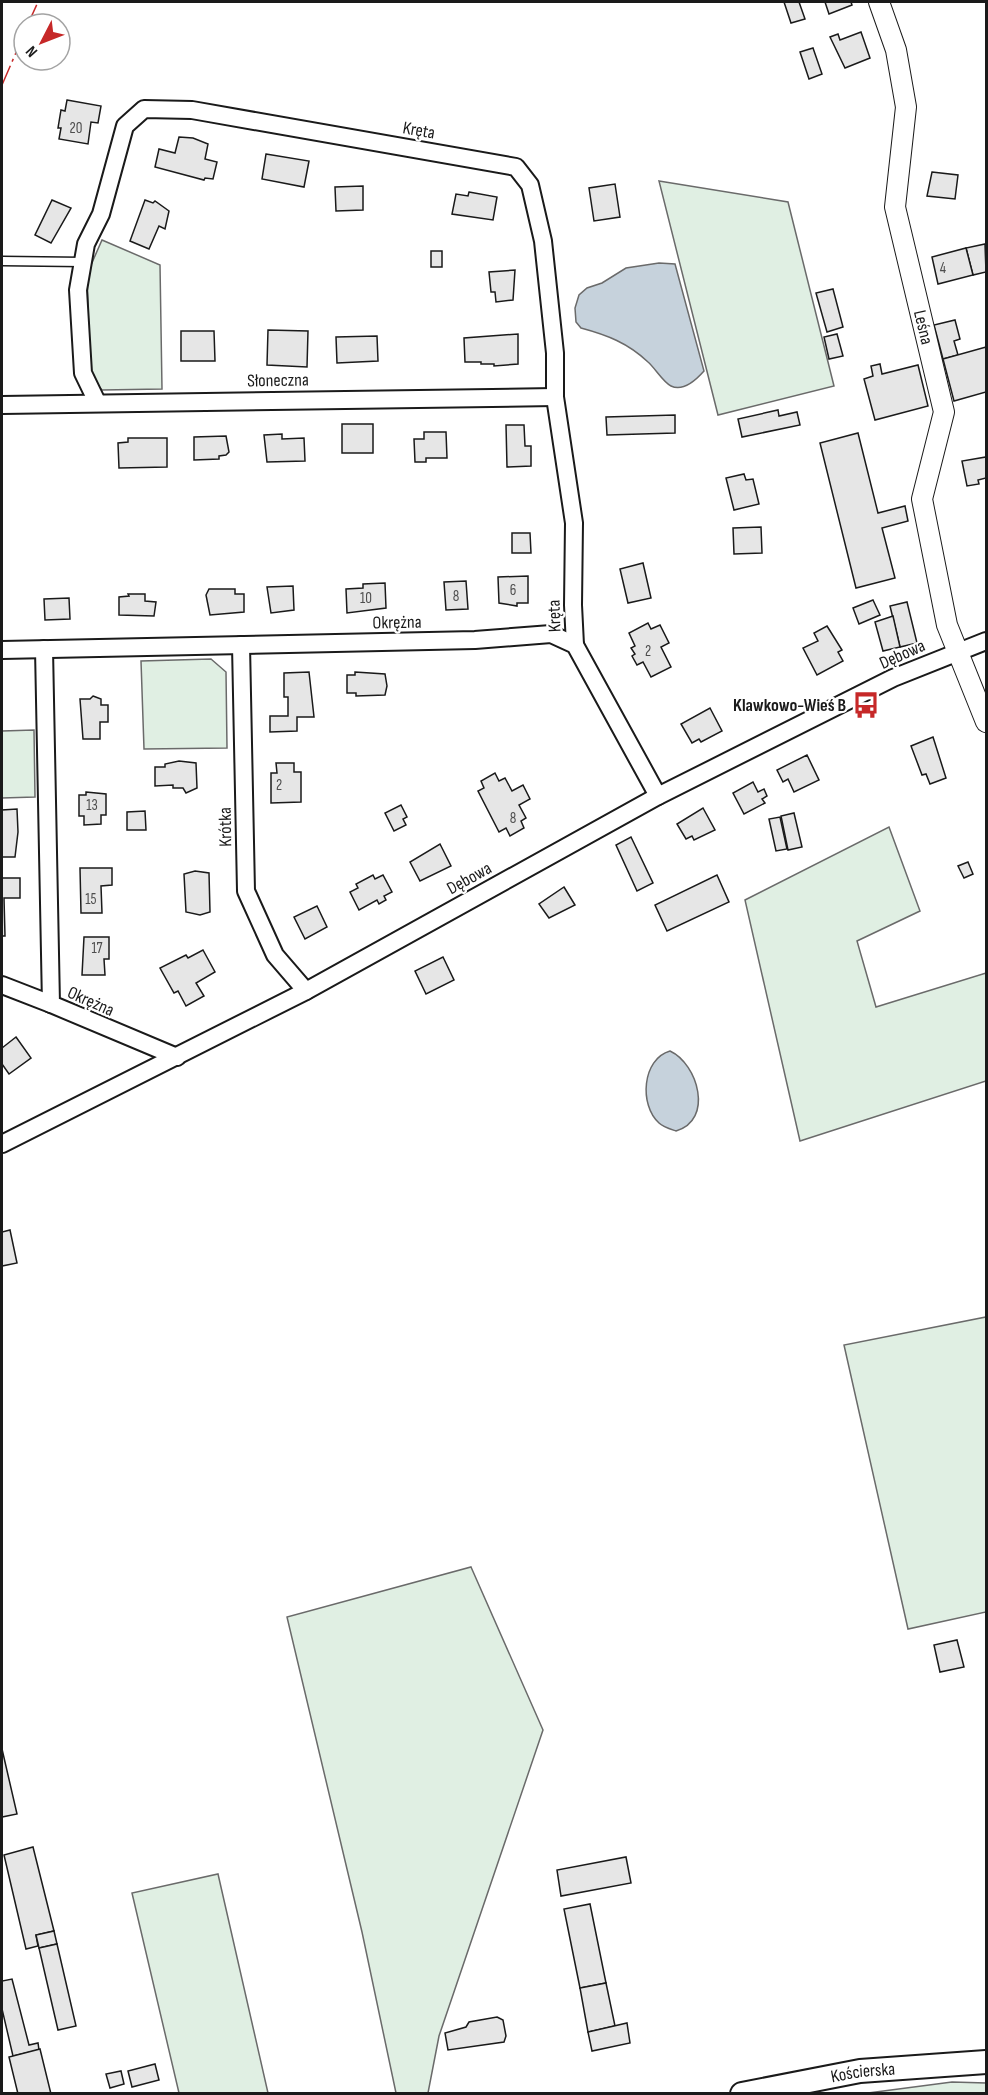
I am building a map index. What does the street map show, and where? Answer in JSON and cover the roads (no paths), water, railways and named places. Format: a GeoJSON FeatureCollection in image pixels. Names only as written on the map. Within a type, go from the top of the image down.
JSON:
{"type":"FeatureCollection","features":[{"type":"Feature","properties":{"kind":"main road","name":"Kościerska"},"geometry":{"type":"LineString","coordinates":[[741,2094],[860,2071],[952,2062],[987,2062]]}},
{"type":"Feature","properties":{"kind":"street","name":"Leśna"},"geometry":{"type":"LineString","coordinates":[[879,2],[896,50],[906,107],[895,207],[944,412],[922,499],[946,625],[987,722]]}},
{"type":"Feature","properties":{"kind":"street","name":"Kręta"},"geometry":{"type":"LineString","coordinates":[[97,402],[83,374],[78,290],[86,244],[101,214],[125,126],[144,109],[192,110],[516,167],[530,185],[543,241],[555,353],[555,397],[574,524],[575,645]]}},
{"type":"Feature","properties":{"kind":"street","name":"Słoneczna"},"geometry":{"type":"LineString","coordinates":[[2,405],[555,397]]}},
{"type":"Feature","properties":{"kind":"street","name":"Okrężna"},"geometry":{"type":"LineString","coordinates":[[2,650],[475,640],[551,634],[575,645]]}},
{"type":"Feature","properties":{"kind":"street","name":"Dębowa"},"geometry":{"type":"LineString","coordinates":[[2,1144],[177,1058],[306,991],[658,796],[893,678],[987,641]]}},
{"type":"Feature","properties":{"kind":"street","name":"Krótka"},"geometry":{"type":"LineString","coordinates":[[241,645],[246,891],[275,955],[306,991]]}},
{"type":"Feature","properties":{"kind":"street"},"geometry":{"type":"LineString","coordinates":[[575,645],[658,796]]}},
{"type":"Feature","properties":{"kind":"street","name":"Okrężna"},"geometry":{"type":"LineString","coordinates":[[44,649],[51,1004],[177,1058]]}},
{"type":"Feature","properties":{"kind":"street"},"geometry":{"type":"LineString","coordinates":[[2,984],[51,1004]]}},
{"type":"Feature","properties":{"kind":"lane"},"geometry":{"type":"LineString","coordinates":[[2,261],[83,262]]}},
{"type":"Feature","properties":{"kind":"place","name":"Klawkowo-Wieś B"},"geometry":{"type":"Point","coordinates":[866,705]}}]}
